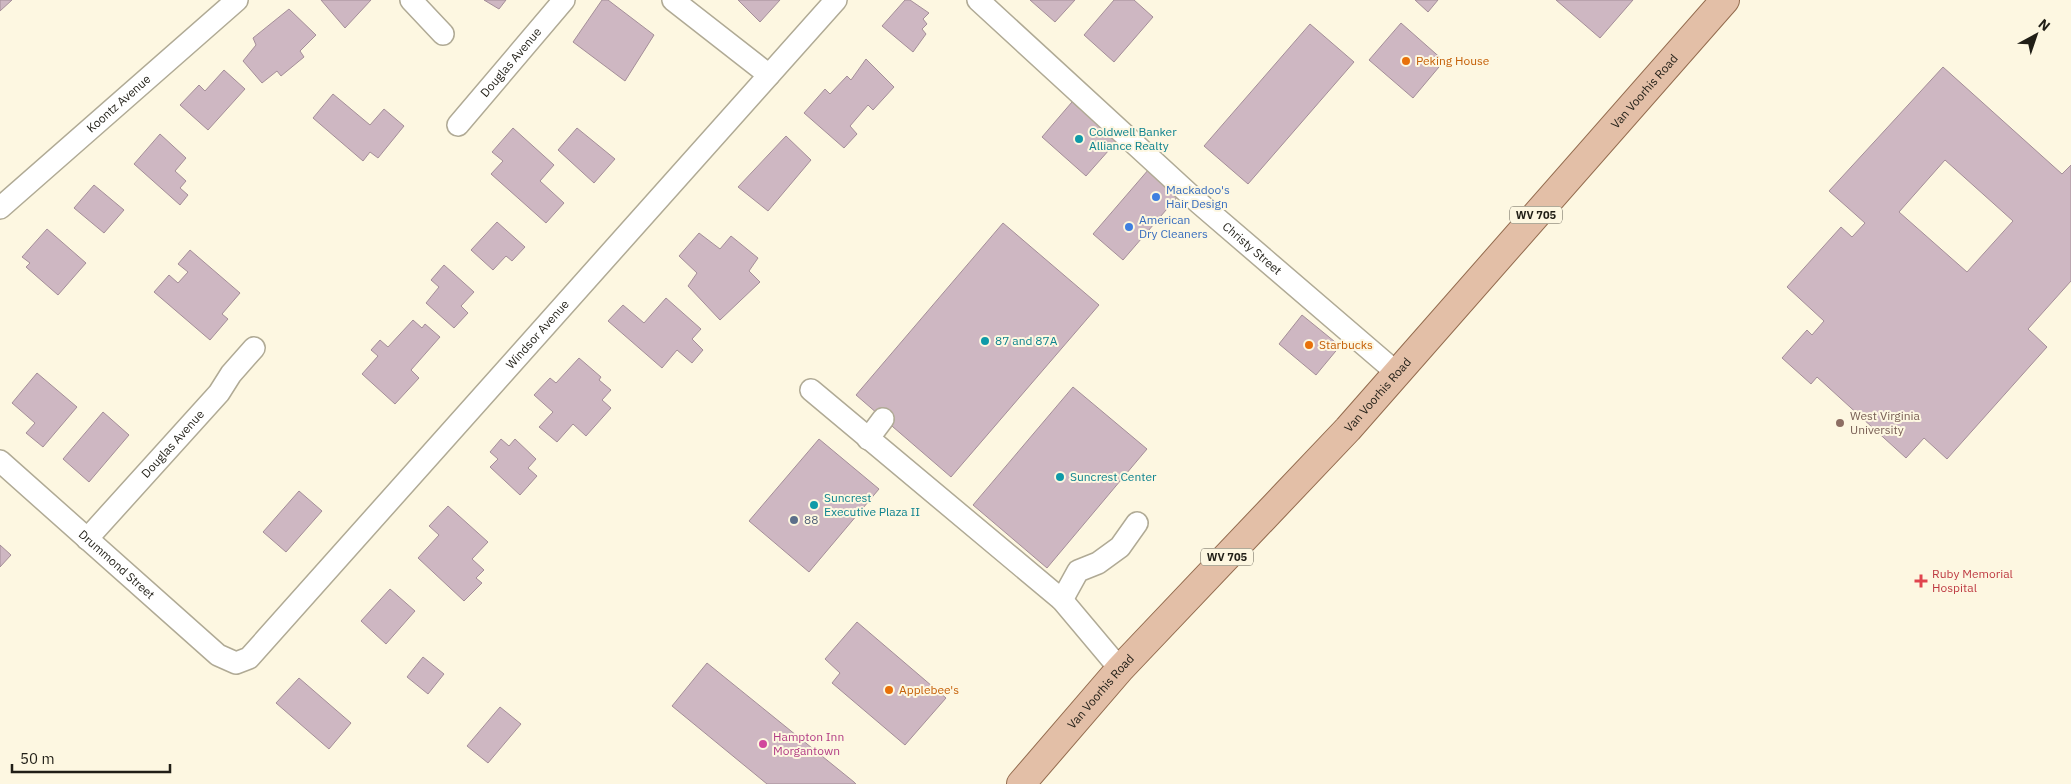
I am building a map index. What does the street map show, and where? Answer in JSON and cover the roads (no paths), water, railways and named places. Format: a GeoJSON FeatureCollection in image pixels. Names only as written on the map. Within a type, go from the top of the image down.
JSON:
{"type":"FeatureCollection","features":[{"type":"Feature","properties":{"kind":"main road","name":"Van Voorhis Road"},"geometry":{"type":"LineString","coordinates":[[1021,784],[1120,669],[1328,450],[1725,0]]}},
{"type":"Feature","properties":{"kind":"street","name":"Koontz Avenue"},"geometry":{"type":"LineString","coordinates":[[0,208],[237,0]]}},
{"type":"Feature","properties":{"kind":"street"},"geometry":{"type":"LineString","coordinates":[[411,0],[444,34]]}},
{"type":"Feature","properties":{"kind":"street","name":"Douglas Avenue"},"geometry":{"type":"LineString","coordinates":[[458,124],[564,0]]}},
{"type":"Feature","properties":{"kind":"street"},"geometry":{"type":"LineString","coordinates":[[672,0],[768,75]]}},
{"type":"Feature","properties":{"kind":"street","name":"Windsor Avenue"},"geometry":{"type":"LineString","coordinates":[[236,663],[249,658],[836,0]]}},
{"type":"Feature","properties":{"kind":"street","name":"Christy Street"},"geometry":{"type":"LineString","coordinates":[[978,0],[1199,202],[1397,372]]}},
{"type":"Feature","properties":{"kind":"street","name":"Douglas Avenue"},"geometry":{"type":"LineString","coordinates":[[87,539],[218,393],[231,374],[254,348]]}},
{"type":"Feature","properties":{"kind":"street"},"geometry":{"type":"LineString","coordinates":[[811,390],[1062,600],[1120,669]]}},
{"type":"Feature","properties":{"kind":"street"},"geometry":{"type":"LineString","coordinates":[[868,439],[883,419]]}},
{"type":"Feature","properties":{"kind":"street","name":"Drummond Street"},"geometry":{"type":"LineString","coordinates":[[0,461],[218,655],[236,663]]}},
{"type":"Feature","properties":{"kind":"street"},"geometry":{"type":"LineString","coordinates":[[1062,600],[1078,571],[1098,563],[1120,547],[1137,523]]}},
{"type":"Feature","properties":{"kind":"place","name":"Peking House"},"geometry":{"type":"Point","coordinates":[1406,61]}},
{"type":"Feature","properties":{"kind":"place","name":"Coldwell Banker Alliance Realty"},"geometry":{"type":"Point","coordinates":[1079,139]}},
{"type":"Feature","properties":{"kind":"place","name":"Mackadoo's Hair Design"},"geometry":{"type":"Point","coordinates":[1156,197]}},
{"type":"Feature","properties":{"kind":"place","name":"American Dry Cleaners"},"geometry":{"type":"Point","coordinates":[1129,227]}},
{"type":"Feature","properties":{"kind":"place","name":"87 and 87A"},"geometry":{"type":"Point","coordinates":[985,341]}},
{"type":"Feature","properties":{"kind":"place","name":"Starbucks"},"geometry":{"type":"Point","coordinates":[1309,345]}},
{"type":"Feature","properties":{"kind":"place","name":"West Virginia University"},"geometry":{"type":"Point","coordinates":[1840,423]}},
{"type":"Feature","properties":{"kind":"place","name":"Suncrest Center"},"geometry":{"type":"Point","coordinates":[1060,477]}},
{"type":"Feature","properties":{"kind":"place","name":"Suncrest Executive Plaza II"},"geometry":{"type":"Point","coordinates":[814,505]}},
{"type":"Feature","properties":{"kind":"place","name":"88"},"geometry":{"type":"Point","coordinates":[794,520]}},
{"type":"Feature","properties":{"kind":"place","name":"Ruby Memorial Hospital"},"geometry":{"type":"Point","coordinates":[1921,581]}},
{"type":"Feature","properties":{"kind":"place","name":"Applebee's"},"geometry":{"type":"Point","coordinates":[889,690]}},
{"type":"Feature","properties":{"kind":"place","name":"Hampton Inn Morgantown"},"geometry":{"type":"Point","coordinates":[763,744]}}]}
